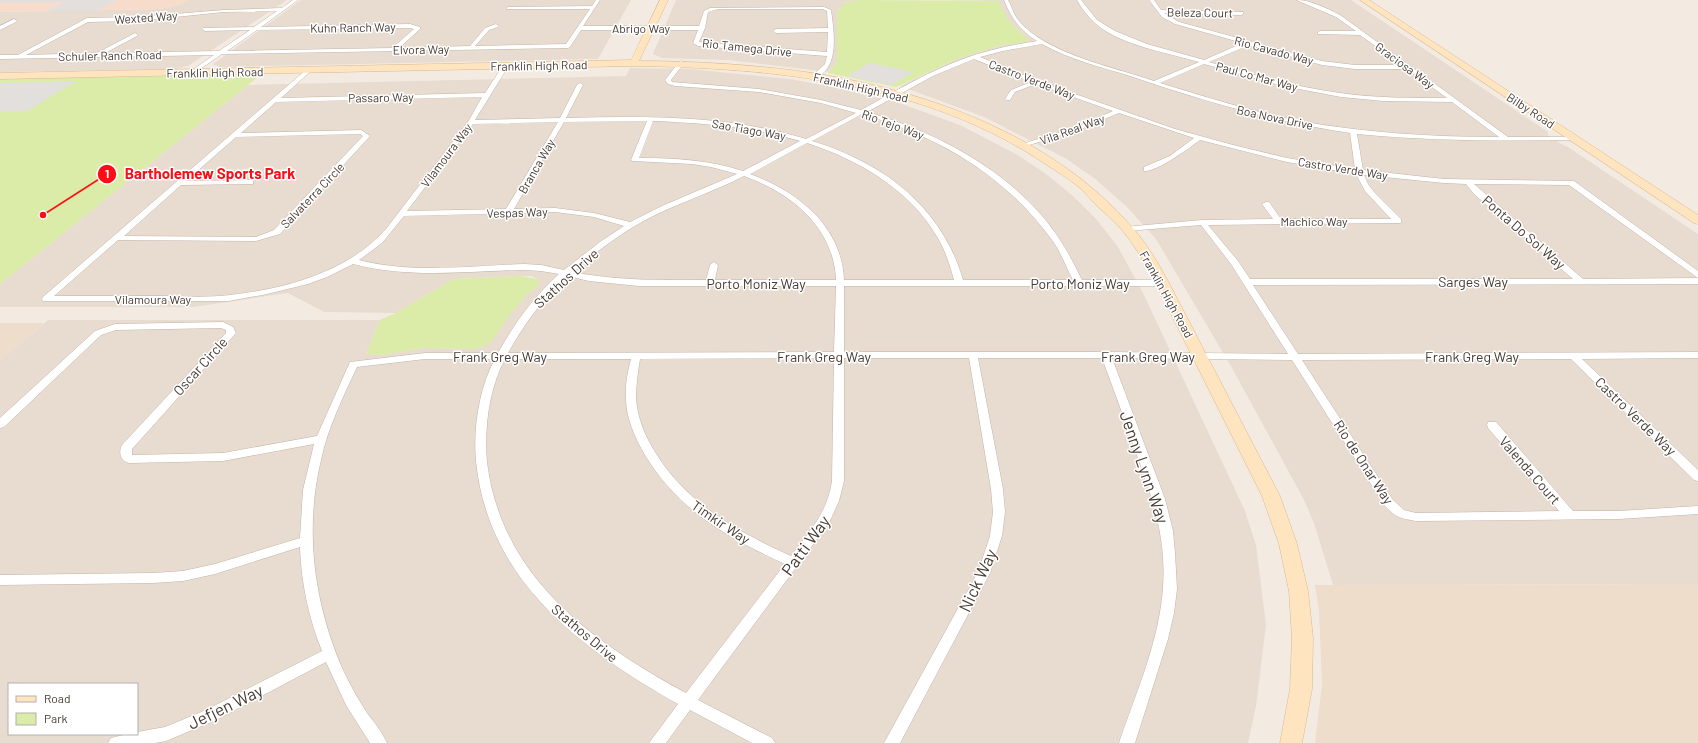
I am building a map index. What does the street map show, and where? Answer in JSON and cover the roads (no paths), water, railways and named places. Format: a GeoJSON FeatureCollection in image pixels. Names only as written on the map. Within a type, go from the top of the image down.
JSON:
{"type":"FeatureCollection","features":[{"type":"Feature","properties":{"kind":"street"},"geometry":{"type":"LineString","coordinates":[[193,72],[296,0]]}},
{"type":"Feature","properties":{"kind":"street","name":"Elvora Way"},"geometry":{"type":"LineString","coordinates":[[219,54],[568,46],[598,0]]}},
{"type":"Feature","properties":{"kind":"street"},"geometry":{"type":"LineString","coordinates":[[634,62],[664,0]]}},
{"type":"Feature","properties":{"kind":"street","name":"Boa Nova Drive"},"geometry":{"type":"LineString","coordinates":[[1006,0],[1012,14],[1020,24],[1043,42],[1075,56],[1154,83],[1256,114],[1353,132],[1429,138],[1575,138]]}},
{"type":"Feature","properties":{"kind":"street","name":"Paul Co Mar Way"},"geometry":{"type":"LineString","coordinates":[[1079,0],[1091,18],[1112,32],[1142,44],[1277,83],[1326,93],[1393,100],[1454,100]]}},
{"type":"Feature","properties":{"kind":"street","name":"Rio Cavado Way"},"geometry":{"type":"LineString","coordinates":[[1150,0],[1159,11],[1170,20],[1183,25],[1301,58],[1355,67],[1408,67]]}},
{"type":"Feature","properties":{"kind":"street","name":"Graciosa Way"},"geometry":{"type":"LineString","coordinates":[[1298,0],[1332,12],[1507,139]]}},
{"type":"Feature","properties":{"kind":"street","name":"Bilby Road"},"geometry":{"type":"LineString","coordinates":[[1364,0],[1698,220]]}},
{"type":"Feature","properties":{"kind":"street"},"geometry":{"type":"LineString","coordinates":[[508,8],[594,7]]}},
{"type":"Feature","properties":{"kind":"street","name":"Rio Tamega Drive"},"geometry":{"type":"LineString","coordinates":[[824,8],[830,10],[829,30],[830,54],[696,43],[702,28],[706,11],[710,9],[824,8]]}},
{"type":"Feature","properties":{"kind":"street","name":"Wexted Way"},"geometry":{"type":"LineString","coordinates":[[18,57],[87,20],[136,19],[224,11],[283,9]]}},
{"type":"Feature","properties":{"kind":"street","name":"Beleza Court"},"geometry":{"type":"LineString","coordinates":[[1159,11],[1241,13]]}},
{"type":"Feature","properties":{"kind":"street"},"geometry":{"type":"LineString","coordinates":[[0,22],[14,21],[0,28]]}},
{"type":"Feature","properties":{"kind":"street","name":"Kuhn Ranch Way"},"geometry":{"type":"LineString","coordinates":[[255,29],[410,26],[418,28],[393,50]]}},
{"type":"Feature","properties":{"kind":"street"},"geometry":{"type":"LineString","coordinates":[[471,48],[488,29],[496,26]]}},
{"type":"Feature","properties":{"kind":"street"},"geometry":{"type":"LineString","coordinates":[[205,28],[255,29]]}},
{"type":"Feature","properties":{"kind":"street","name":"Abrigo Way"},"geometry":{"type":"LineString","coordinates":[[579,28],[702,28]]}},
{"type":"Feature","properties":{"kind":"street"},"geometry":{"type":"LineString","coordinates":[[776,31],[829,30]]}},
{"type":"Feature","properties":{"kind":"street"},"geometry":{"type":"LineString","coordinates":[[1320,33],[1362,33]]}},
{"type":"Feature","properties":{"kind":"street"},"geometry":{"type":"LineString","coordinates":[[98,55],[122,40],[135,35]]}},
{"type":"Feature","properties":{"kind":"street","name":"Stathos Drive"},"geometry":{"type":"LineString","coordinates":[[767,743],[634,672],[606,653],[569,623],[548,603],[523,571],[509,550],[494,518],[486,497],[482,476],[479,446],[480,427],[484,399],[492,372],[518,325],[529,311],[566,273],[615,235],[631,225],[661,210],[743,174],[950,66],[1002,49],[1043,42]]}},
{"type":"Feature","properties":{"kind":"street"},"geometry":{"type":"LineString","coordinates":[[1154,83],[1248,43]]}},
{"type":"Feature","properties":{"kind":"street","name":"Schuler Ranch Road"},"geometry":{"type":"LineString","coordinates":[[0,57],[219,54]]}},
{"type":"Feature","properties":{"kind":"street"},"geometry":{"type":"LineString","coordinates":[[815,76],[825,67],[829,61],[830,54]]}},
{"type":"Feature","properties":{"kind":"street","name":"Castro Verde Way"},"geometry":{"type":"LineString","coordinates":[[975,57],[1036,82],[1199,138],[1287,160],[1408,178],[1468,182],[1571,183],[1698,275]]}},
{"type":"Feature","properties":{"kind":"street","name":"Franklin High Road"},"geometry":{"type":"LineString","coordinates":[[0,76],[634,62],[749,67],[815,76],[896,94],[962,116],[1024,145],[1047,159],[1083,185],[1103,203],[1127,229],[1145,254],[1200,356],[1280,518],[1292,553],[1300,592],[1303,619],[1304,647],[1301,691],[1291,743]]}},
{"type":"Feature","properties":{"kind":"street","name":"Rio Tejo Way"},"geometry":{"type":"LineString","coordinates":[[681,63],[668,82],[672,84],[719,86],[774,92],[862,112],[898,124],[933,139],[969,158],[996,176],[1026,202],[1051,231],[1064,251],[1079,283]]}},
{"type":"Feature","properties":{"kind":"street","name":"Vilamoura Way"},"geometry":{"type":"LineString","coordinates":[[309,70],[46,299],[229,298],[252,295],[292,286],[328,273],[352,261],[374,246],[383,237],[471,122],[506,65]]}},
{"type":"Feature","properties":{"kind":"street"},"geometry":{"type":"LineString","coordinates":[[1008,99],[1013,91],[1036,82]]}},
{"type":"Feature","properties":{"kind":"street","name":"Branca Way"},"geometry":{"type":"LineString","coordinates":[[509,212],[562,120],[580,84]]}},
{"type":"Feature","properties":{"kind":"street","name":"Passaro Way"},"geometry":{"type":"LineString","coordinates":[[275,100],[487,95]]}},
{"type":"Feature","properties":{"kind":"street","name":"Vila Real Way"},"geometry":{"type":"LineString","coordinates":[[1024,145],[1079,128],[1119,111]]}},
{"type":"Feature","properties":{"kind":"street","name":"Sao Tiago Way"},"geometry":{"type":"LineString","coordinates":[[471,122],[651,119],[723,123],[768,130],[806,141],[835,152],[875,172],[898,188],[918,206],[943,237],[951,254],[959,283]]}},
{"type":"Feature","properties":{"kind":"street","name":"Patti Way"},"geometry":{"type":"LineString","coordinates":[[651,119],[635,160],[696,162],[728,169],[743,174],[785,194],[800,204],[820,225],[829,238],[836,253],[840,283],[837,492],[831,509],[825,520],[657,743]]}},
{"type":"Feature","properties":{"kind":"street","name":"Salvaterra Circle"},"geometry":{"type":"LineString","coordinates":[[115,238],[256,239],[272,235],[277,232],[367,136],[361,132],[234,135]]}},
{"type":"Feature","properties":{"kind":"street","name":"Machico Way"},"geometry":{"type":"LineString","coordinates":[[1127,229],[1202,222],[1398,221],[1363,183],[1353,132]]}},
{"type":"Feature","properties":{"kind":"street"},"geometry":{"type":"LineString","coordinates":[[1147,169],[1172,157],[1199,138]]}},
{"type":"Feature","properties":{"kind":"street"},"geometry":{"type":"LineString","coordinates":[[179,183],[250,182]]}},
{"type":"Feature","properties":{"kind":"street","name":"Ponta Do Sol Way"},"geometry":{"type":"LineString","coordinates":[[1468,182],[1477,192],[1580,281]]}},
{"type":"Feature","properties":{"kind":"street"},"geometry":{"type":"LineString","coordinates":[[1266,204],[1279,221]]}},
{"type":"Feature","properties":{"kind":"street","name":"Vespas Way"},"geometry":{"type":"LineString","coordinates":[[401,214],[540,210],[576,212],[612,219],[631,225]]}},
{"type":"Feature","properties":{"kind":"street","name":"Rio de Onar Way"},"geometry":{"type":"LineString","coordinates":[[1202,222],[1235,263],[1389,503],[1400,514],[1416,517],[1619,515],[1698,510]]}},
{"type":"Feature","properties":{"kind":"street","name":"Porto Moniz Way"},"geometry":{"type":"LineString","coordinates":[[352,261],[384,270],[403,272],[524,267],[589,278],[632,283],[1162,283]]}},
{"type":"Feature","properties":{"kind":"street"},"geometry":{"type":"LineString","coordinates":[[710,284],[714,265]]}},
{"type":"Feature","properties":{"kind":"street","name":"Sarges Way"},"geometry":{"type":"LineString","coordinates":[[1247,282],[1698,281]]}},
{"type":"Feature","properties":{"kind":"street","name":"Oscar Circle"},"geometry":{"type":"LineString","coordinates":[[0,424],[98,333],[108,328],[115,326],[223,325],[230,329],[231,333],[126,448],[126,456],[129,459],[223,457],[321,439]]}},
{"type":"Feature","properties":{"kind":"street","name":"Nick Way"},"geometry":{"type":"LineString","coordinates":[[892,743],[984,573],[996,536],[998,512],[997,489],[973,355]]}},
{"type":"Feature","properties":{"kind":"street","name":"Frank Greg Way"},"geometry":{"type":"LineString","coordinates":[[379,743],[351,700],[329,654],[316,614],[308,574],[306,541],[307,505],[310,482],[321,439],[353,364],[425,356],[1106,355],[1296,357],[1698,355]]}},
{"type":"Feature","properties":{"kind":"street","name":"Jenny Lynn Way"},"geometry":{"type":"LineString","coordinates":[[1106,355],[1159,499],[1166,530],[1169,553],[1170,589],[1167,613],[1161,639],[1127,743]]}},
{"type":"Feature","properties":{"kind":"street","name":"Castro Verde Way"},"geometry":{"type":"LineString","coordinates":[[1573,355],[1698,477]]}},
{"type":"Feature","properties":{"kind":"street","name":"Timkir Way"},"geometry":{"type":"LineString","coordinates":[[636,356],[632,378],[631,399],[635,421],[640,436],[662,473],[681,494],[724,528],[756,546],[793,562]]}},
{"type":"Feature","properties":{"kind":"street","name":"Valenda Court"},"geometry":{"type":"LineString","coordinates":[[1492,425],[1569,515]]}},
{"type":"Feature","properties":{"kind":"street"},"geometry":{"type":"LineString","coordinates":[[0,580],[153,578],[183,576],[215,569],[306,541]]}},
{"type":"Feature","properties":{"kind":"street","name":"Jefjen Way"},"geometry":{"type":"LineString","coordinates":[[116,743],[166,734],[211,715],[329,654]]}},
{"type":"Feature","properties":{"kind":"place","name":"Bartholemew Sports Park"},"geometry":{"type":"Point","coordinates":[43,215]}}]}
